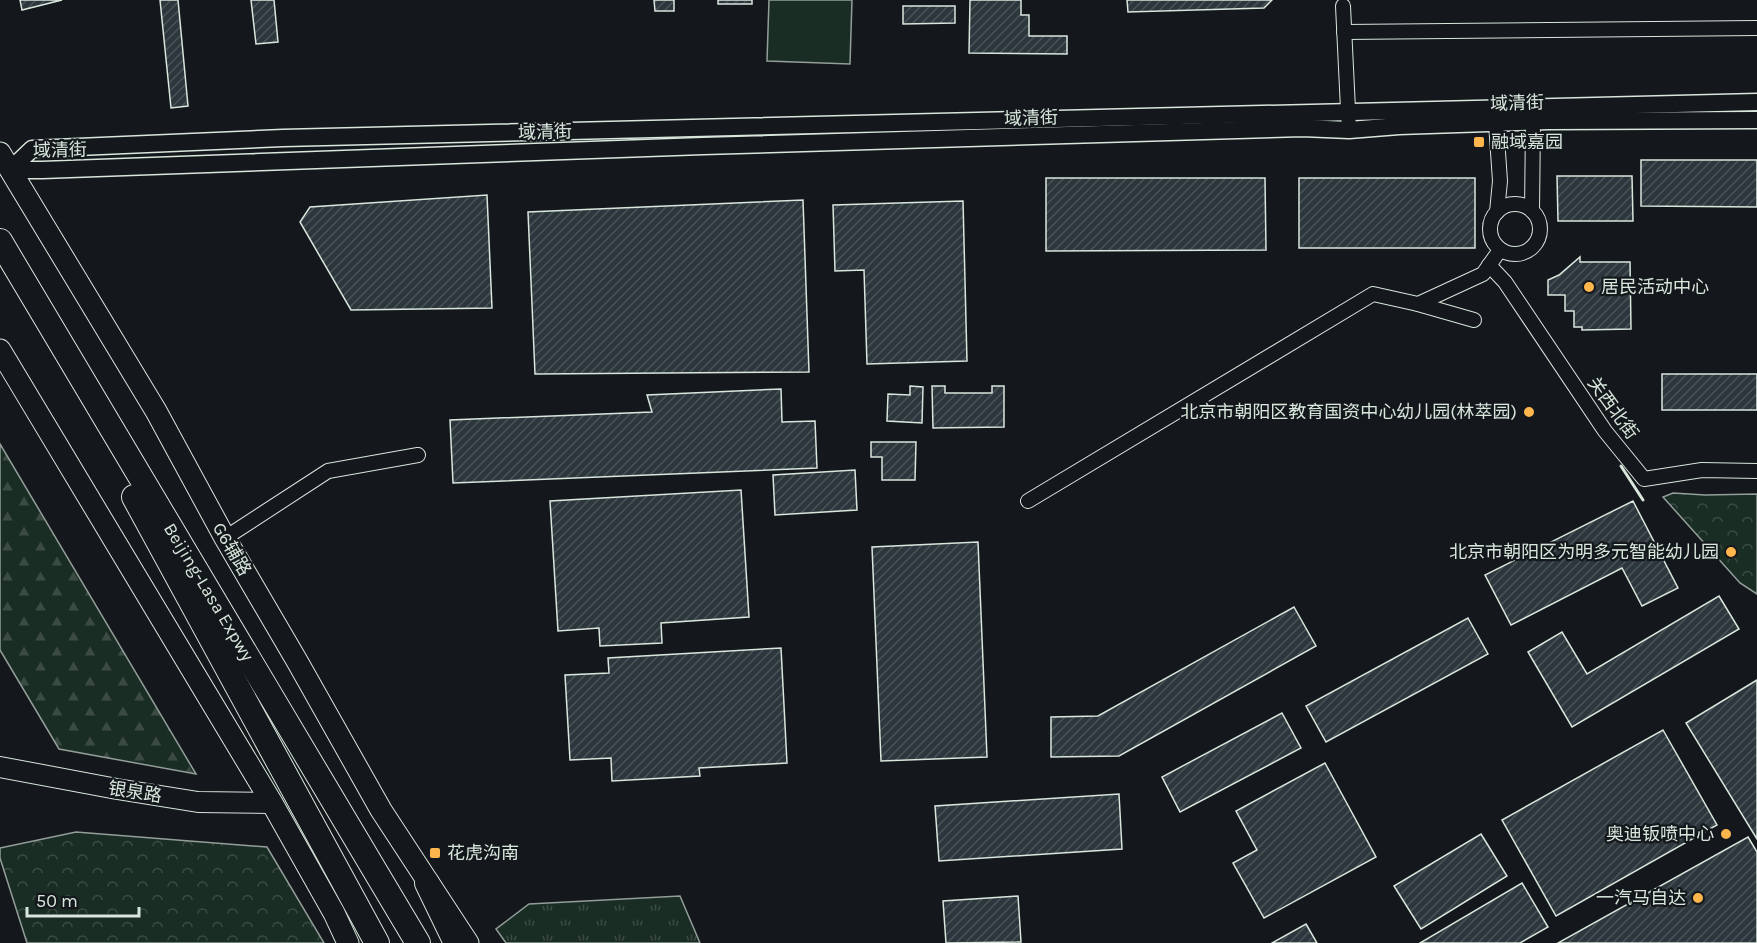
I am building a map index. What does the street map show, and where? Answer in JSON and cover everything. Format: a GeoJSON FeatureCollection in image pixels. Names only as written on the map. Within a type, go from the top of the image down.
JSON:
{"type":"FeatureCollection","features":[{"type":"Feature","properties":{"kind":"highway","name":"Beijing-Lasa Expwy"},"geometry":{"type":"LineString","coordinates":[[0,241],[418,943]]}},
{"type":"Feature","properties":{"kind":"highway","name":"Beijing-Lasa Expwy"},"geometry":{"type":"LineString","coordinates":[[0,271],[114,461],[377,943]]}},
{"type":"Feature","properties":{"kind":"highway"},"geometry":{"type":"LineString","coordinates":[[427,883],[456,943]]}},
{"type":"Feature","properties":{"kind":"main road","name":"G6辅路"},"geometry":{"type":"LineString","coordinates":[[5,161],[156,411],[225,538],[381,810],[468,943]]}},
{"type":"Feature","properties":{"kind":"main road"},"geometry":{"type":"LineString","coordinates":[[0,350],[272,803],[334,913],[348,943]]}},
{"type":"Feature","properties":{"kind":"main road","name":"银泉路"},"geometry":{"type":"LineString","coordinates":[[0,767],[198,802],[272,803]]}},
{"type":"Feature","properties":{"kind":"street"},"geometry":{"type":"LineString","coordinates":[[1344,2],[1349,130]]}},
{"type":"Feature","properties":{"kind":"street"},"geometry":{"type":"LineString","coordinates":[[1344,32],[1757,28]]}},
{"type":"Feature","properties":{"kind":"street","name":"域清街"},"geometry":{"type":"LineString","coordinates":[[5,161],[32,149],[283,138],[1757,102]]}},
{"type":"Feature","properties":{"kind":"street","name":"域清街"},"geometry":{"type":"LineString","coordinates":[[5,161],[42,170],[1302,128],[1349,130],[1533,122],[1757,120]]}},
{"type":"Feature","properties":{"kind":"street"},"geometry":{"type":"LineString","coordinates":[[1532,212],[1533,122]]}},
{"type":"Feature","properties":{"kind":"street"},"geometry":{"type":"LineString","coordinates":[[1496,123],[1500,181],[1497,212]]}},
{"type":"Feature","properties":{"kind":"street"},"geometry":{"type":"LineString","coordinates":[[1517,204],[1532,212],[1540,226],[1536,242],[1531,249],[1516,254],[1500,250],[1491,237],[1490,229],[1491,221],[1497,212],[1509,205],[1517,204]]}},
{"type":"Feature","properties":{"kind":"street"},"geometry":{"type":"LineString","coordinates":[[1418,304],[1483,274],[1500,250]]}},
{"type":"Feature","properties":{"kind":"street","name":"关西北街"},"geometry":{"type":"LineString","coordinates":[[1490,265],[1505,282],[1605,431],[1644,479],[1702,470],[1757,471]]}},
{"type":"Feature","properties":{"kind":"street"},"geometry":{"type":"LineString","coordinates":[[1028,501],[1373,294],[1474,320]]}},
{"type":"Feature","properties":{"kind":"street"},"geometry":{"type":"LineString","coordinates":[[225,538],[328,471],[418,455]]}},
{"type":"Feature","properties":{"kind":"green space"},"geometry":{"type":"Polygon","coordinates":[[[769,0],[852,0],[850,64],[767,61],[769,0]]]}},
{"type":"Feature","properties":{"kind":"green space"},"geometry":{"type":"Polygon","coordinates":[[[0,444],[196,774],[59,749],[0,650],[0,444]]]}},
{"type":"Feature","properties":{"kind":"green space","name":"北京市朝阳区为明多元智能幼儿园"},"geometry":{"type":"Polygon","coordinates":[[[1673,493],[1757,494],[1757,594],[1740,583],[1663,497],[1673,493]]]}},
{"type":"Feature","properties":{"kind":"green space"},"geometry":{"type":"Polygon","coordinates":[[[76,832],[267,847],[324,943],[27,943],[0,858],[0,848],[76,832]]]}},
{"type":"Feature","properties":{"kind":"green space"},"geometry":{"type":"Polygon","coordinates":[[[680,896],[700,943],[506,943],[496,929],[529,904],[680,896]]]}},
{"type":"Feature","properties":{"kind":"building"},"geometry":{"type":"Polygon","coordinates":[[[20,0],[62,0],[22,10],[20,0]]]}},
{"type":"Feature","properties":{"kind":"building"},"geometry":{"type":"Polygon","coordinates":[[[160,0],[178,0],[188,106],[171,108],[160,0]]]}},
{"type":"Feature","properties":{"kind":"building"},"geometry":{"type":"Polygon","coordinates":[[[251,0],[274,0],[278,42],[256,44],[251,0]]]}},
{"type":"Feature","properties":{"kind":"building"},"geometry":{"type":"Polygon","coordinates":[[[654,0],[674,0],[674,11],[655,11],[654,0]]]}},
{"type":"Feature","properties":{"kind":"building"},"geometry":{"type":"Polygon","coordinates":[[[718,0],[752,0],[752,4],[718,4],[718,0]]]}},
{"type":"Feature","properties":{"kind":"building"},"geometry":{"type":"Polygon","coordinates":[[[970,0],[1021,0],[1021,15],[1029,15],[1029,36],[1067,36],[1067,54],[969,53],[970,0]]]}},
{"type":"Feature","properties":{"kind":"building"},"geometry":{"type":"Polygon","coordinates":[[[1127,0],[1272,0],[1264,8],[1128,12],[1127,0]]]}},
{"type":"Feature","properties":{"kind":"building"},"geometry":{"type":"Polygon","coordinates":[[[903,6],[955,6],[955,23],[903,24],[903,6]]]}},
{"type":"Feature","properties":{"kind":"building"},"geometry":{"type":"Polygon","coordinates":[[[1641,160],[1757,160],[1757,207],[1641,206],[1641,160]]]}},
{"type":"Feature","properties":{"kind":"building"},"geometry":{"type":"Polygon","coordinates":[[[1557,176],[1632,176],[1633,221],[1558,221],[1557,176]]]}},
{"type":"Feature","properties":{"kind":"building"},"geometry":{"type":"Polygon","coordinates":[[[1046,178],[1265,178],[1266,250],[1046,251],[1046,178]]]}},
{"type":"Feature","properties":{"kind":"building"},"geometry":{"type":"Polygon","coordinates":[[[1299,178],[1475,178],[1475,248],[1299,248],[1299,178]]]}},
{"type":"Feature","properties":{"kind":"building"},"geometry":{"type":"Polygon","coordinates":[[[487,195],[492,308],[351,310],[300,222],[310,207],[487,195]]]}},
{"type":"Feature","properties":{"kind":"building"},"geometry":{"type":"Polygon","coordinates":[[[803,200],[809,372],[535,374],[528,212],[803,200]]]}},
{"type":"Feature","properties":{"kind":"building"},"geometry":{"type":"Polygon","coordinates":[[[963,201],[967,361],[867,364],[864,270],[835,271],[833,205],[963,201]]]}},
{"type":"Feature","properties":{"kind":"building","name":"居民活动中心"},"geometry":{"type":"Polygon","coordinates":[[[1580,257],[1580,262],[1630,262],[1631,329],[1582,330],[1582,327],[1574,327],[1574,311],[1565,311],[1565,295],[1548,295],[1548,280],[1559,275],[1580,257]]]}},
{"type":"Feature","properties":{"kind":"building"},"geometry":{"type":"Polygon","coordinates":[[[1662,374],[1757,374],[1757,410],[1662,410],[1662,374]]]}},
{"type":"Feature","properties":{"kind":"building"},"geometry":{"type":"Polygon","coordinates":[[[910,386],[923,387],[922,423],[887,421],[888,394],[910,395],[910,386]]]}},
{"type":"Feature","properties":{"kind":"building"},"geometry":{"type":"Polygon","coordinates":[[[932,386],[945,386],[945,393],[992,393],[992,386],[1004,386],[1004,427],[933,428],[932,386]]]}},
{"type":"Feature","properties":{"kind":"building"},"geometry":{"type":"Polygon","coordinates":[[[781,389],[782,422],[815,421],[817,468],[453,483],[450,420],[652,412],[647,395],[781,389]]]}},
{"type":"Feature","properties":{"kind":"building"},"geometry":{"type":"Polygon","coordinates":[[[871,442],[916,442],[915,480],[882,480],[882,457],[871,457],[871,442]]]}},
{"type":"Feature","properties":{"kind":"building"},"geometry":{"type":"Polygon","coordinates":[[[855,470],[857,510],[775,515],[773,475],[855,470]]]}},
{"type":"Feature","properties":{"kind":"building"},"geometry":{"type":"Polygon","coordinates":[[[741,490],[749,617],[661,623],[662,643],[600,646],[599,628],[558,631],[550,501],[741,490]]]}},
{"type":"Feature","properties":{"kind":"building"},"geometry":{"type":"Polygon","coordinates":[[[1633,501],[1678,588],[1642,606],[1622,568],[1511,625],[1485,575],[1633,501]]]}},
{"type":"Feature","properties":{"kind":"building"},"geometry":{"type":"Polygon","coordinates":[[[978,542],[987,757],[881,761],[872,547],[978,542]]]}},
{"type":"Feature","properties":{"kind":"building"},"geometry":{"type":"Polygon","coordinates":[[[1719,596],[1739,629],[1572,727],[1528,652],[1562,632],[1587,674],[1719,596]]]}},
{"type":"Feature","properties":{"kind":"building"},"geometry":{"type":"Polygon","coordinates":[[[1294,607],[1316,646],[1119,756],[1051,757],[1051,717],[1098,716],[1294,607]]]}},
{"type":"Feature","properties":{"kind":"building"},"geometry":{"type":"Polygon","coordinates":[[[1468,618],[1488,654],[1326,742],[1306,706],[1468,618]]]}},
{"type":"Feature","properties":{"kind":"building"},"geometry":{"type":"Polygon","coordinates":[[[781,648],[787,763],[699,768],[700,776],[612,781],[611,758],[570,760],[565,675],[609,673],[608,658],[781,648]]]}},
{"type":"Feature","properties":{"kind":"building"},"geometry":{"type":"Polygon","coordinates":[[[1757,680],[1757,839],[1686,723],[1757,680]]]}},
{"type":"Feature","properties":{"kind":"building"},"geometry":{"type":"Polygon","coordinates":[[[1282,713],[1301,748],[1180,812],[1162,777],[1282,713]]]}},
{"type":"Feature","properties":{"kind":"building"},"geometry":{"type":"Polygon","coordinates":[[[1663,730],[1717,825],[1556,916],[1502,820],[1663,730]]]}},
{"type":"Feature","properties":{"kind":"building"},"geometry":{"type":"Polygon","coordinates":[[[1325,763],[1376,857],[1264,918],[1233,863],[1257,850],[1236,811],[1325,763]]]}},
{"type":"Feature","properties":{"kind":"building"},"geometry":{"type":"Polygon","coordinates":[[[1119,794],[1122,849],[939,861],[935,806],[1119,794]]]}},
{"type":"Feature","properties":{"kind":"building"},"geometry":{"type":"Polygon","coordinates":[[[1481,834],[1507,876],[1421,929],[1394,886],[1481,834]]]}},
{"type":"Feature","properties":{"kind":"building","name":"一汽马自达"},"geometry":{"type":"Polygon","coordinates":[[[1748,837],[1757,852],[1757,943],[1558,943],[1748,837]]]}},
{"type":"Feature","properties":{"kind":"building"},"geometry":{"type":"Polygon","coordinates":[[[1522,883],[1548,927],[1520,943],[1420,943],[1522,883]]]}},
{"type":"Feature","properties":{"kind":"building"},"geometry":{"type":"Polygon","coordinates":[[[1018,896],[1021,942],[946,943],[943,901],[1018,896]]]}},
{"type":"Feature","properties":{"kind":"building"},"geometry":{"type":"Polygon","coordinates":[[[1306,924],[1317,943],[1272,943],[1306,924]]]}},
{"type":"Feature","properties":{"kind":"wall"},"geometry":{"type":"LineString","coordinates":[[1621,466],[1643,500]]}},
{"type":"Feature","properties":{"kind":"place","name":"融域嘉园"},"geometry":{"type":"Point","coordinates":[1479,142]}},
{"type":"Feature","properties":{"kind":"place","name":"居民活动中心"},"geometry":{"type":"Point","coordinates":[1589,287]}},
{"type":"Feature","properties":{"kind":"place","name":"北京市朝阳区教育国资中心幼儿园(林萃园)"},"geometry":{"type":"Point","coordinates":[1529,412]}},
{"type":"Feature","properties":{"kind":"place","name":"北京市朝阳区为明多元智能幼儿园"},"geometry":{"type":"Point","coordinates":[1731,552]}},
{"type":"Feature","properties":{"kind":"place","name":"奥迪钣喷中心"},"geometry":{"type":"Point","coordinates":[1726,834]}},
{"type":"Feature","properties":{"kind":"place","name":"花虎沟南"},"geometry":{"type":"Point","coordinates":[435,853]}},
{"type":"Feature","properties":{"kind":"place","name":"一汽马自达"},"geometry":{"type":"Point","coordinates":[1698,898]}}]}
